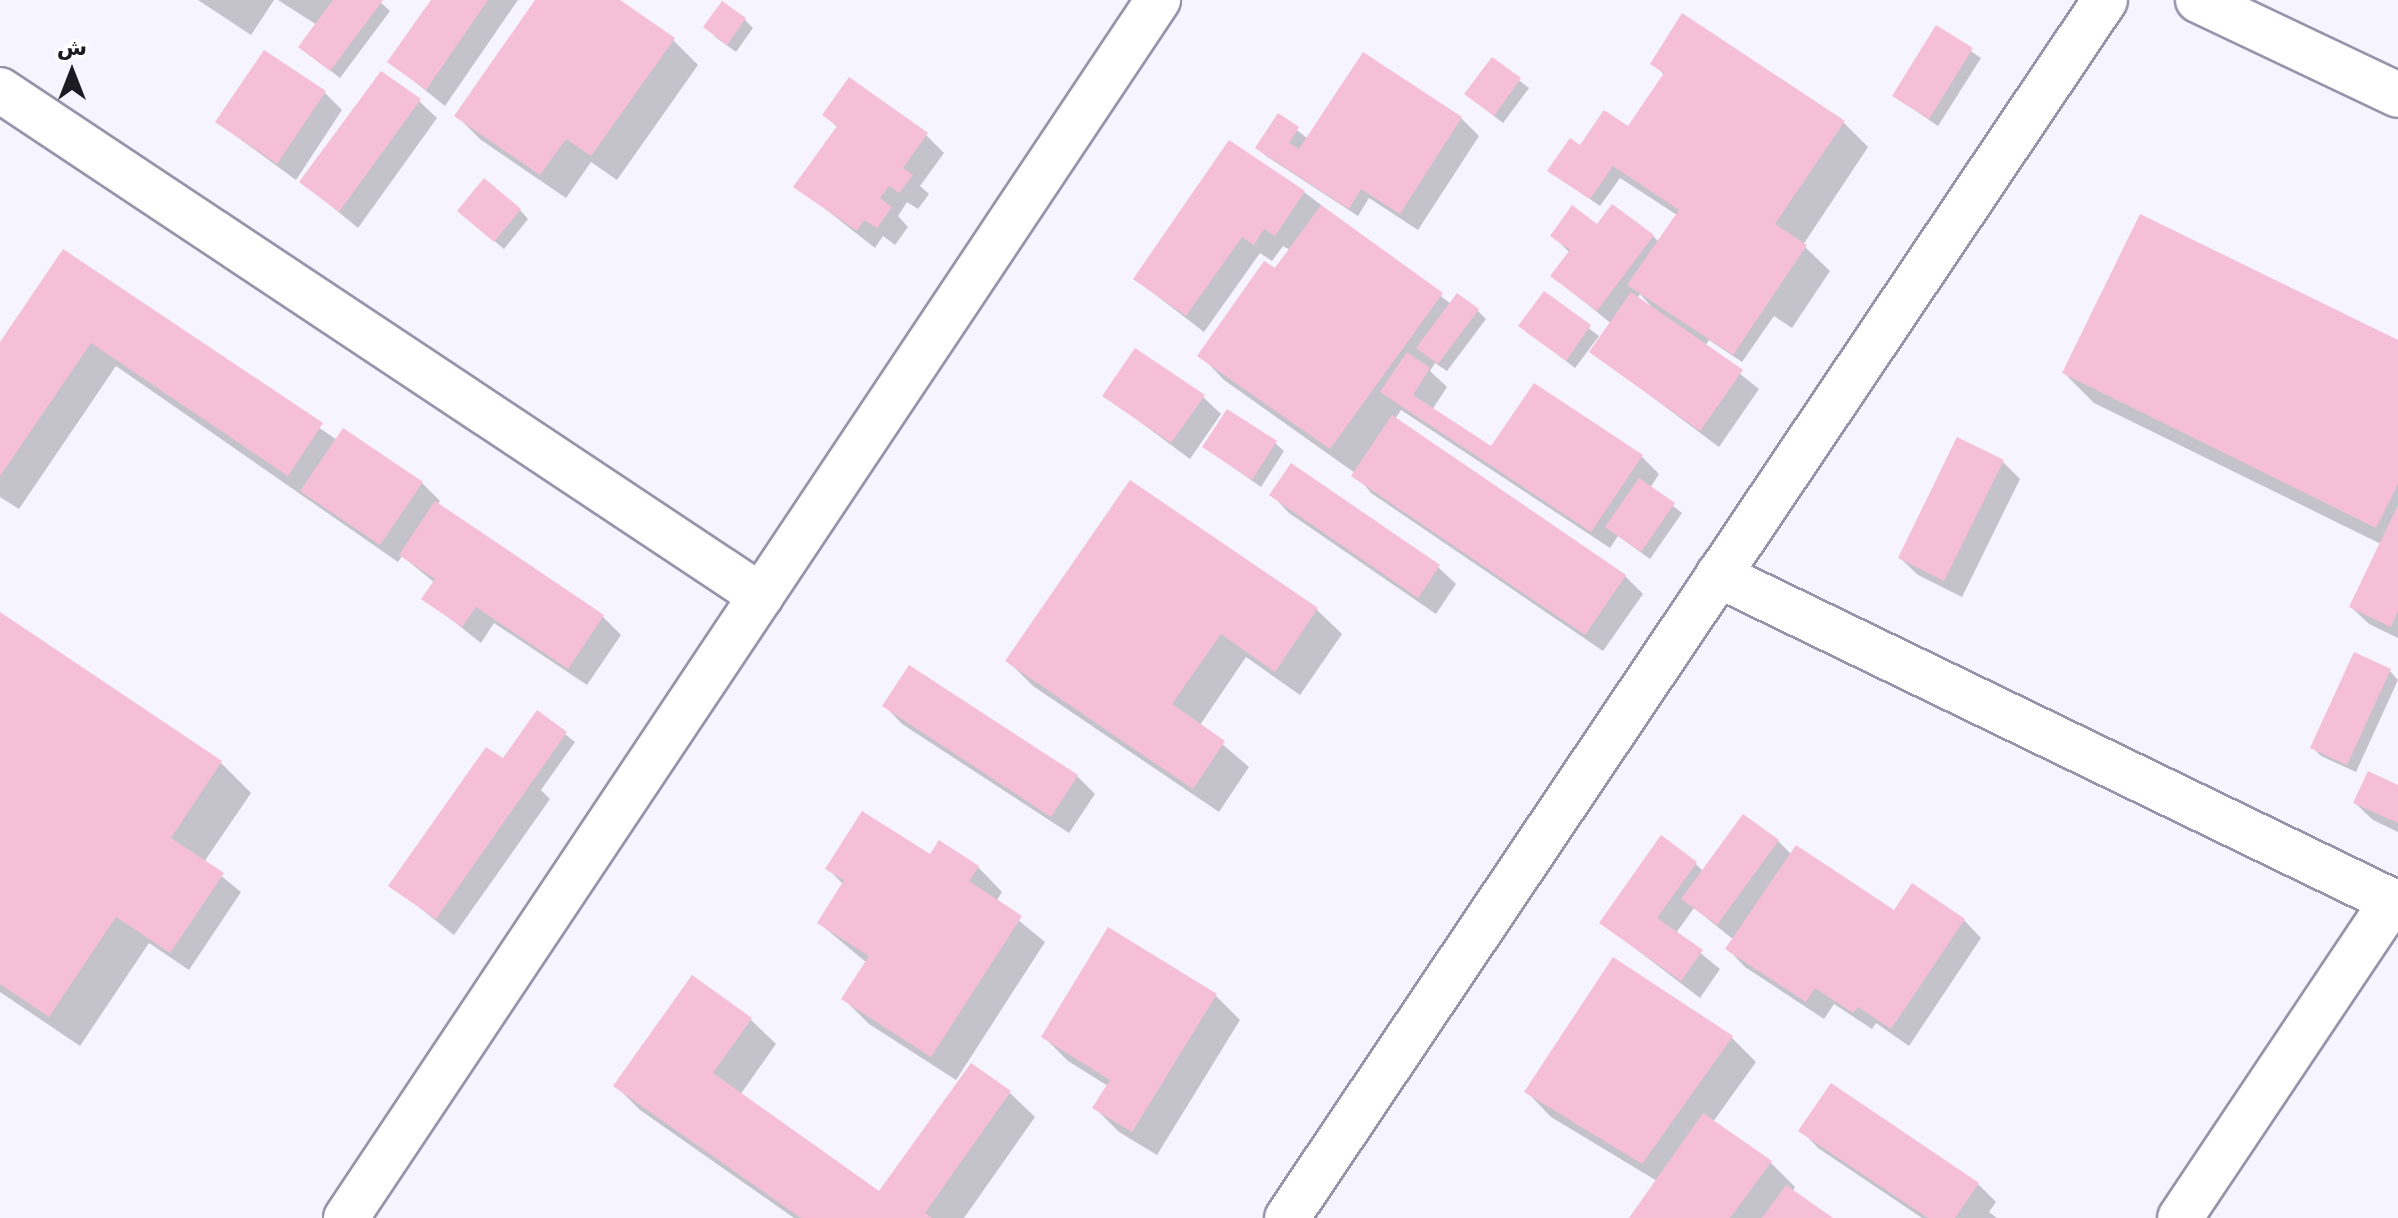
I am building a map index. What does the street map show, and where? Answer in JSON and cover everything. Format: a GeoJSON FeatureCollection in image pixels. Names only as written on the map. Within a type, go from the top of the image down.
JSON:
{"type":"FeatureCollection","features":[{"type":"Feature","properties":{"kind":"street"},"geometry":{"type":"LineString","coordinates":[[346,1218],[1158,0]]}},
{"type":"Feature","properties":{"kind":"street"},"geometry":{"type":"LineString","coordinates":[[1287,1218],[2105,0]]}},
{"type":"Feature","properties":{"kind":"street"},"geometry":{"type":"LineString","coordinates":[[2198,0],[2398,95]]}},
{"type":"Feature","properties":{"kind":"street"},"geometry":{"type":"LineString","coordinates":[[0,90],[761,596]]}},
{"type":"Feature","properties":{"kind":"street"},"geometry":{"type":"LineString","coordinates":[[1718,575],[2395,903],[2180,1218]]}},
{"type":"Feature","properties":{"kind":"building"},"geometry":{"type":"Polygon","coordinates":[[[333,0],[383,0],[330,71],[298,47],[333,0]]]}},
{"type":"Feature","properties":{"kind":"building"},"geometry":{"type":"Polygon","coordinates":[[[431,0],[488,0],[426,90],[387,62],[431,0]]]}},
{"type":"Feature","properties":{"kind":"building"},"geometry":{"type":"Polygon","coordinates":[[[535,0],[620,0],[675,38],[591,156],[566,139],[540,175],[454,116],[535,0]]]}},
{"type":"Feature","properties":{"kind":"building"},"geometry":{"type":"Polygon","coordinates":[[[722,1],[746,18],[727,45],[703,27],[722,1]]]}},
{"type":"Feature","properties":{"kind":"building"},"geometry":{"type":"Polygon","coordinates":[[[1682,13],[1845,121],[1775,224],[1807,245],[1733,355],[1627,285],[1679,210],[1613,166],[1590,199],[1547,171],[1570,138],[1580,145],[1604,110],[1628,126],[1664,73],[1650,64],[1682,13]]]}},
{"type":"Feature","properties":{"kind":"building"},"geometry":{"type":"Polygon","coordinates":[[[1936,25],[1973,48],[1929,119],[1892,96],[1936,25]]]}},
{"type":"Feature","properties":{"kind":"building"},"geometry":{"type":"Polygon","coordinates":[[[264,50],[326,91],[277,164],[215,122],[264,50]]]}},
{"type":"Feature","properties":{"kind":"building"},"geometry":{"type":"Polygon","coordinates":[[[1363,52],[1462,117],[1400,214],[1361,189],[1349,209],[1255,148],[1278,113],[1299,127],[1289,143],[1299,149],[1363,52]]]}},
{"type":"Feature","properties":{"kind":"building"},"geometry":{"type":"Polygon","coordinates":[[[1492,57],[1521,78],[1494,116],[1464,94],[1492,57]]]}},
{"type":"Feature","properties":{"kind":"building"},"geometry":{"type":"Polygon","coordinates":[[[381,71],[421,99],[339,212],[299,182],[381,71]]]}},
{"type":"Feature","properties":{"kind":"building"},"geometry":{"type":"Polygon","coordinates":[[[849,77],[928,133],[903,168],[913,175],[899,193],[889,186],[880,198],[892,207],[877,228],[864,220],[857,231],[793,187],[837,126],[822,115],[849,77]]]}},
{"type":"Feature","properties":{"kind":"building"},"geometry":{"type":"Polygon","coordinates":[[[1229,140],[1305,191],[1275,236],[1264,229],[1254,245],[1242,237],[1186,316],[1133,279],[1229,140]]]}},
{"type":"Feature","properties":{"kind":"building"},"geometry":{"type":"Polygon","coordinates":[[[484,178],[521,209],[494,242],[457,211],[484,178]]]}},
{"type":"Feature","properties":{"kind":"building"},"geometry":{"type":"Polygon","coordinates":[[[1612,204],[1654,235],[1597,311],[1550,276],[1570,250],[1550,236],[1572,205],[1597,224],[1612,204]]]}},
{"type":"Feature","properties":{"kind":"building"},"geometry":{"type":"Polygon","coordinates":[[[1321,205],[1443,293],[1330,449],[1197,356],[1264,261],[1275,268],[1321,205]]]}},
{"type":"Feature","properties":{"kind":"building"},"geometry":{"type":"Polygon","coordinates":[[[2140,214],[2398,340],[2398,484],[2376,528],[2062,373],[2140,214]]]}},
{"type":"Feature","properties":{"kind":"building"},"geometry":{"type":"Polygon","coordinates":[[[63,249],[323,423],[288,476],[91,343],[0,476],[0,342],[63,249]]]}},
{"type":"Feature","properties":{"kind":"building"},"geometry":{"type":"Polygon","coordinates":[[[1544,291],[1591,325],[1566,361],[1518,326],[1544,291]]]}},
{"type":"Feature","properties":{"kind":"building"},"geometry":{"type":"Polygon","coordinates":[[[1631,292],[1743,370],[1700,431],[1589,352],[1631,292]]]}},
{"type":"Feature","properties":{"kind":"building"},"geometry":{"type":"Polygon","coordinates":[[[1457,293],[1479,309],[1438,364],[1416,348],[1457,293]]]}},
{"type":"Feature","properties":{"kind":"building"},"geometry":{"type":"Polygon","coordinates":[[[1135,348],[1205,395],[1171,443],[1102,396],[1135,348]]]}},
{"type":"Feature","properties":{"kind":"building"},"geometry":{"type":"Polygon","coordinates":[[[1407,352],[1430,368],[1413,395],[1491,446],[1534,383],[1643,455],[1591,532],[1380,392],[1407,352]]]}},
{"type":"Feature","properties":{"kind":"building"},"geometry":{"type":"Polygon","coordinates":[[[1227,409],[1277,441],[1252,480],[1202,447],[1227,409]]]}},
{"type":"Feature","properties":{"kind":"building"},"geometry":{"type":"Polygon","coordinates":[[[1392,415],[1626,575],[1585,635],[1351,476],[1392,415]]]}},
{"type":"Feature","properties":{"kind":"building"},"geometry":{"type":"Polygon","coordinates":[[[343,428],[423,482],[380,545],[300,491],[343,428]]]}},
{"type":"Feature","properties":{"kind":"building"},"geometry":{"type":"Polygon","coordinates":[[[1957,437],[2004,460],[1944,581],[1898,558],[1957,437]]]}},
{"type":"Feature","properties":{"kind":"building"},"geometry":{"type":"Polygon","coordinates":[[[1291,463],[1440,565],[1418,598],[1269,495],[1291,463]]]}},
{"type":"Feature","properties":{"kind":"building"},"geometry":{"type":"Polygon","coordinates":[[[1639,478],[1675,503],[1641,552],[1605,527],[1639,478]]]}},
{"type":"Feature","properties":{"kind":"building"},"geometry":{"type":"Polygon","coordinates":[[[1130,480],[1318,608],[1275,672],[1221,634],[1172,704],[1225,741],[1193,789],[1005,661],[1130,480]]]}},
{"type":"Feature","properties":{"kind":"building"},"geometry":{"type":"Polygon","coordinates":[[[435,501],[604,615],[568,669],[476,607],[462,627],[421,599],[435,579],[399,555],[435,501]]]}},
{"type":"Feature","properties":{"kind":"building"},"geometry":{"type":"Polygon","coordinates":[[[2398,505],[2398,611],[2391,627],[2349,607],[2398,505]]]}},
{"type":"Feature","properties":{"kind":"building"},"geometry":{"type":"Polygon","coordinates":[[[0,612],[222,761],[171,838],[224,873],[170,953],[116,917],[49,1017],[0,984],[0,612]]]}},
{"type":"Feature","properties":{"kind":"building"},"geometry":{"type":"Polygon","coordinates":[[[2354,652],[2391,669],[2347,765],[2310,748],[2354,652]]]}},
{"type":"Feature","properties":{"kind":"building"},"geometry":{"type":"Polygon","coordinates":[[[909,665],[1078,775],[1051,817],[882,706],[909,665]]]}},
{"type":"Feature","properties":{"kind":"building"},"geometry":{"type":"Polygon","coordinates":[[[537,710],[567,732],[436,919],[388,886],[486,747],[503,758],[537,710]]]}},
{"type":"Feature","properties":{"kind":"building"},"geometry":{"type":"Polygon","coordinates":[[[2368,771],[2398,785],[2398,823],[2353,803],[2368,771]]]}},
{"type":"Feature","properties":{"kind":"building"},"geometry":{"type":"Polygon","coordinates":[[[862,811],[930,854],[939,840],[979,866],[969,881],[1022,916],[931,1057],[841,999],[869,956],[817,923],[844,880],[825,869],[862,811]]]}},
{"type":"Feature","properties":{"kind":"building"},"geometry":{"type":"Polygon","coordinates":[[[1743,814],[1779,840],[1717,925],[1681,899],[1743,814]]]}},
{"type":"Feature","properties":{"kind":"building"},"geometry":{"type":"Polygon","coordinates":[[[1661,835],[1697,862],[1657,918],[1703,950],[1681,981],[1599,923],[1661,835]]]}},
{"type":"Feature","properties":{"kind":"building"},"geometry":{"type":"Polygon","coordinates":[[[1796,845],[1894,910],[1912,883],[1965,919],[1891,1029],[1858,1007],[1853,1013],[1815,988],[1806,1002],[1725,949],[1796,845]]]}},
{"type":"Feature","properties":{"kind":"building"},"geometry":{"type":"Polygon","coordinates":[[[1108,927],[1217,994],[1132,1132],[1092,1108],[1110,1080],[1041,1037],[1108,927]]]}},
{"type":"Feature","properties":{"kind":"building"},"geometry":{"type":"Polygon","coordinates":[[[1613,957],[1733,1036],[1642,1164],[1524,1092],[1613,957]]]}},
{"type":"Feature","properties":{"kind":"building"},"geometry":{"type":"Polygon","coordinates":[[[692,975],[752,1018],[713,1073],[879,1191],[971,1063],[1011,1091],[925,1213],[932,1218],[801,1218],[613,1086],[692,975]]]}},
{"type":"Feature","properties":{"kind":"building"},"geometry":{"type":"Polygon","coordinates":[[[1831,1083],[1979,1183],[1955,1218],[1928,1218],[1798,1131],[1831,1083]]]}},
{"type":"Feature","properties":{"kind":"building"},"geometry":{"type":"Polygon","coordinates":[[[1703,1113],[1772,1161],[1730,1218],[1629,1218],[1703,1113]]]}},
{"type":"Feature","properties":{"kind":"building"},"geometry":{"type":"Polygon","coordinates":[[[1786,1185],[1833,1218],[1762,1218],[1786,1185]]]}}]}
